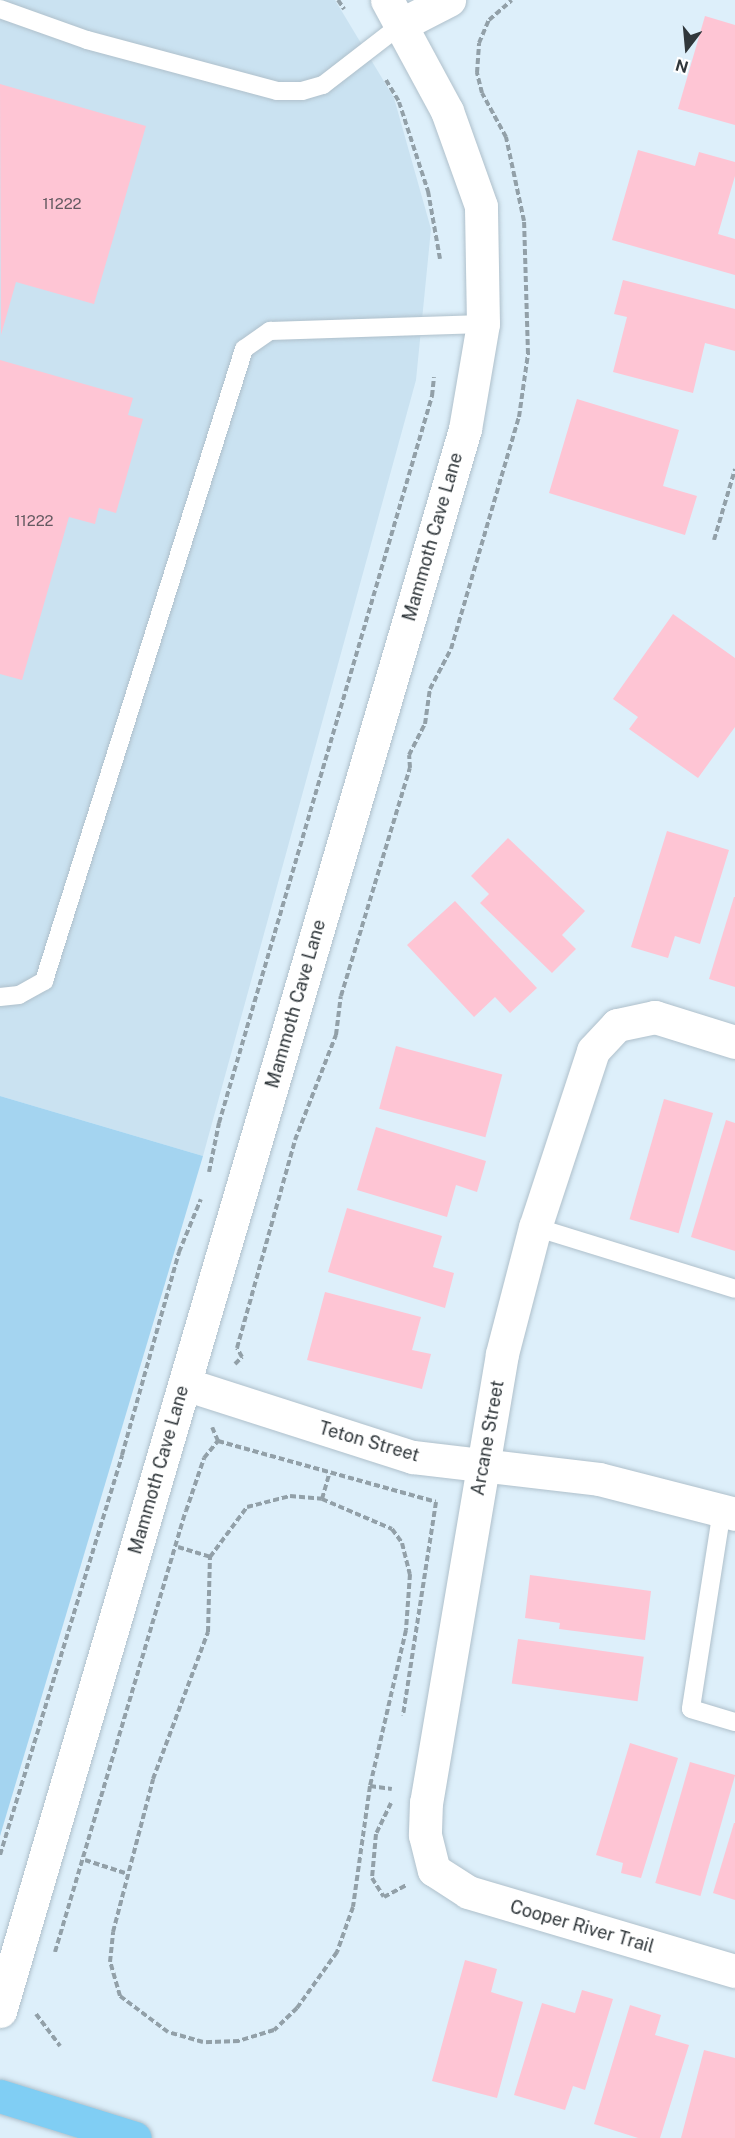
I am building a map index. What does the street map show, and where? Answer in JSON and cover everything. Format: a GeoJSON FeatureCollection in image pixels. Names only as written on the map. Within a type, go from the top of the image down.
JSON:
{"type":"FeatureCollection","features":[{"type":"Feature","properties":{"kind":"main road"},"geometry":{"type":"LineString","coordinates":[[0,2097],[135,2138]]}},
{"type":"Feature","properties":{"kind":"street"},"geometry":{"type":"LineString","coordinates":[[395,12],[449,0]]}},
{"type":"Feature","properties":{"kind":"street","name":"Mammoth Cave Lane"},"geometry":{"type":"LineString","coordinates":[[0,2011],[465,429],[483,324],[482,206],[447,111],[395,12]]}},
{"type":"Feature","properties":{"kind":"street","name":"Arcane Street"},"geometry":{"type":"LineString","coordinates":[[434,1870],[425,1835],[426,1802],[502,1354],[535,1227],[593,1051],[617,1025],[655,1017],[735,1042]]}},
{"type":"Feature","properties":{"kind":"street","name":"Teton Street"},"geometry":{"type":"LineString","coordinates":[[185,1384],[413,1457],[599,1479],[729,1512]]}},
{"type":"Feature","properties":{"kind":"street","name":"Cooper River Trail"},"geometry":{"type":"LineString","coordinates":[[434,1870],[468,1892],[490,1900],[735,1971]]}},
{"type":"Feature","properties":{"kind":"lane"},"geometry":{"type":"LineString","coordinates":[[0,9],[87,40],[276,91],[302,91],[323,85],[395,12]]}},
{"type":"Feature","properties":{"kind":"lane"},"geometry":{"type":"LineString","coordinates":[[0,997],[19,995],[44,981],[244,349],[270,331],[483,324]]}},
{"type":"Feature","properties":{"kind":"lane"},"geometry":{"type":"LineString","coordinates":[[535,1227],[735,1289]]}},
{"type":"Feature","properties":{"kind":"lane"},"geometry":{"type":"LineString","coordinates":[[729,1512],[691,1709],[735,1722]]}},
{"type":"Feature","properties":{"kind":"path"},"geometry":{"type":"LineString","coordinates":[[338,0],[344,9]]}},
{"type":"Feature","properties":{"kind":"path"},"geometry":{"type":"LineString","coordinates":[[386,80],[399,102],[428,191],[440,259]]}},
{"type":"Feature","properties":{"kind":"path"},"geometry":{"type":"LineString","coordinates":[[208,1177],[219,1123],[432,396],[435,377]]}},
{"type":"Feature","properties":{"kind":"path"},"geometry":{"type":"LineString","coordinates":[[714,540],[735,469]]}},
{"type":"Feature","properties":{"kind":"path"},"geometry":{"type":"LineString","coordinates":[[0,1855],[122,1455],[179,1252],[205,1188]]}},
{"type":"Feature","properties":{"kind":"path"},"geometry":{"type":"LineString","coordinates":[[218,1441],[329,1475],[436,1502]]}},
{"type":"Feature","properties":{"kind":"path"},"geometry":{"type":"LineString","coordinates":[[322,1499],[329,1475]]}},
{"type":"Feature","properties":{"kind":"path"},"geometry":{"type":"LineString","coordinates":[[290,1496],[322,1499],[392,1529],[402,1543],[410,1574],[406,1630],[370,1786],[348,1930],[316,1984],[273,2030],[239,2041],[203,2042],[168,2032],[120,1996],[110,1962],[125,1873],[153,1779],[208,1632],[210,1557],[248,1507],[290,1496]]}},
{"type":"Feature","properties":{"kind":"path"},"geometry":{"type":"LineString","coordinates":[[403,1720],[436,1502],[442,1498]]}},
{"type":"Feature","properties":{"kind":"path"},"geometry":{"type":"LineString","coordinates":[[178,1547],[210,1557]]}},
{"type":"Feature","properties":{"kind":"path"},"geometry":{"type":"LineString","coordinates":[[394,1778],[391,1803],[376,1834],[372,1878],[384,1897],[434,1870]]}},
{"type":"Feature","properties":{"kind":"path"},"geometry":{"type":"LineString","coordinates":[[370,1786],[392,1789]]}},
{"type":"Feature","properties":{"kind":"path"},"geometry":{"type":"LineString","coordinates":[[85,1860],[125,1873]]}},
{"type":"Feature","properties":{"kind":"shaded area"},"geometry":{"type":"Polygon","coordinates":[[[0,0],[335,0],[394,98],[431,229],[416,380],[203,1156],[0,1096],[0,0]]]}},
{"type":"Feature","properties":{"kind":"shaded area"},"geometry":{"type":"Polygon","coordinates":[[[0,1096],[203,1156],[0,1836],[0,1096]]]}},
{"type":"Feature","properties":{"kind":"building"},"geometry":{"type":"Polygon","coordinates":[[[705,16],[735,25],[735,125],[678,109],[705,16]]]}},
{"type":"Feature","properties":{"kind":"building"},"geometry":{"type":"Polygon","coordinates":[[[0,84],[146,126],[94,304],[16,282],[1,335],[0,84]]]}},
{"type":"Feature","properties":{"kind":"building"},"geometry":{"type":"Polygon","coordinates":[[[638,150],[695,166],[699,152],[735,162],[735,176],[718,234],[735,239],[735,275],[612,240],[638,150]]]}},
{"type":"Feature","properties":{"kind":"building"},"geometry":{"type":"Polygon","coordinates":[[[623,280],[735,309],[735,351],[705,343],[693,393],[613,372],[627,317],[614,314],[623,280]]]}},
{"type":"Feature","properties":{"kind":"building"},"geometry":{"type":"Polygon","coordinates":[[[0,360],[133,398],[128,415],[143,419],[116,513],[99,508],[95,524],[69,517],[22,680],[0,674],[0,360]]]}},
{"type":"Feature","properties":{"kind":"building"},"geometry":{"type":"Polygon","coordinates":[[[577,399],[679,430],[663,486],[697,496],[685,535],[549,493],[577,399]]]}},
{"type":"Feature","properties":{"kind":"building"},"geometry":{"type":"Polygon","coordinates":[[[673,614],[735,658],[735,727],[698,778],[629,729],[638,717],[613,699],[673,614]]]}},
{"type":"Feature","properties":{"kind":"building"},"geometry":{"type":"Polygon","coordinates":[[[667,831],[729,850],[700,944],[675,936],[668,958],[631,947],[667,831]]]}},
{"type":"Feature","properties":{"kind":"building"},"geometry":{"type":"Polygon","coordinates":[[[508,838],[585,911],[562,935],[576,949],[552,973],[480,903],[489,894],[471,876],[508,838]]]}},
{"type":"Feature","properties":{"kind":"building"},"geometry":{"type":"Polygon","coordinates":[[[735,897],[735,987],[709,979],[735,897]]]}},
{"type":"Feature","properties":{"kind":"building"},"geometry":{"type":"Polygon","coordinates":[[[455,901],[537,988],[510,1013],[495,997],[474,1017],[407,945],[455,901]]]}},
{"type":"Feature","properties":{"kind":"building"},"geometry":{"type":"Polygon","coordinates":[[[396,1046],[502,1074],[485,1137],[379,1109],[396,1046]]]}},
{"type":"Feature","properties":{"kind":"building"},"geometry":{"type":"Polygon","coordinates":[[[664,1099],[713,1113],[679,1233],[630,1219],[664,1099]]]}},
{"type":"Feature","properties":{"kind":"building"},"geometry":{"type":"Polygon","coordinates":[[[726,1120],[735,1123],[735,1251],[691,1237],[726,1120]]]}},
{"type":"Feature","properties":{"kind":"building"},"geometry":{"type":"Polygon","coordinates":[[[376,1127],[486,1161],[477,1192],[456,1185],[447,1217],[357,1190],[376,1127]]]}},
{"type":"Feature","properties":{"kind":"building"},"geometry":{"type":"Polygon","coordinates":[[[347,1208],[442,1236],[433,1267],[454,1273],[445,1308],[328,1272],[347,1208]]]}},
{"type":"Feature","properties":{"kind":"building"},"geometry":{"type":"Polygon","coordinates":[[[325,1292],[421,1317],[412,1350],[431,1354],[422,1389],[307,1360],[325,1292]]]}},
{"type":"Feature","properties":{"kind":"building"},"geometry":{"type":"Polygon","coordinates":[[[530,1575],[651,1591],[645,1640],[559,1629],[560,1623],[525,1618],[530,1575]]]}},
{"type":"Feature","properties":{"kind":"building"},"geometry":{"type":"Polygon","coordinates":[[[518,1639],[644,1657],[638,1701],[512,1684],[518,1639]]]}},
{"type":"Feature","properties":{"kind":"building"},"geometry":{"type":"Polygon","coordinates":[[[630,1743],[678,1758],[641,1878],[621,1873],[623,1863],[596,1855],[630,1743]]]}},
{"type":"Feature","properties":{"kind":"building"},"geometry":{"type":"Polygon","coordinates":[[[690,1762],[735,1775],[700,1896],[655,1883],[690,1762]]]}},
{"type":"Feature","properties":{"kind":"building"},"geometry":{"type":"Polygon","coordinates":[[[735,1823],[735,1900],[713,1893],[735,1823]]]}},
{"type":"Feature","properties":{"kind":"building"},"geometry":{"type":"Polygon","coordinates":[[[465,1960],[497,1969],[491,1992],[523,2002],[497,2098],[432,2081],[465,1960]]]}},
{"type":"Feature","properties":{"kind":"building"},"geometry":{"type":"Polygon","coordinates":[[[582,1990],[613,1999],[585,2090],[573,2086],[565,2110],[514,2095],[542,2003],[575,2013],[582,1990]]]}},
{"type":"Feature","properties":{"kind":"building"},"geometry":{"type":"Polygon","coordinates":[[[630,2005],[661,2015],[655,2035],[689,2045],[660,2138],[638,2138],[594,2124],[630,2005]]]}},
{"type":"Feature","properties":{"kind":"building"},"geometry":{"type":"Polygon","coordinates":[[[704,2050],[735,2058],[735,2138],[681,2138],[704,2050]]]}}]}
